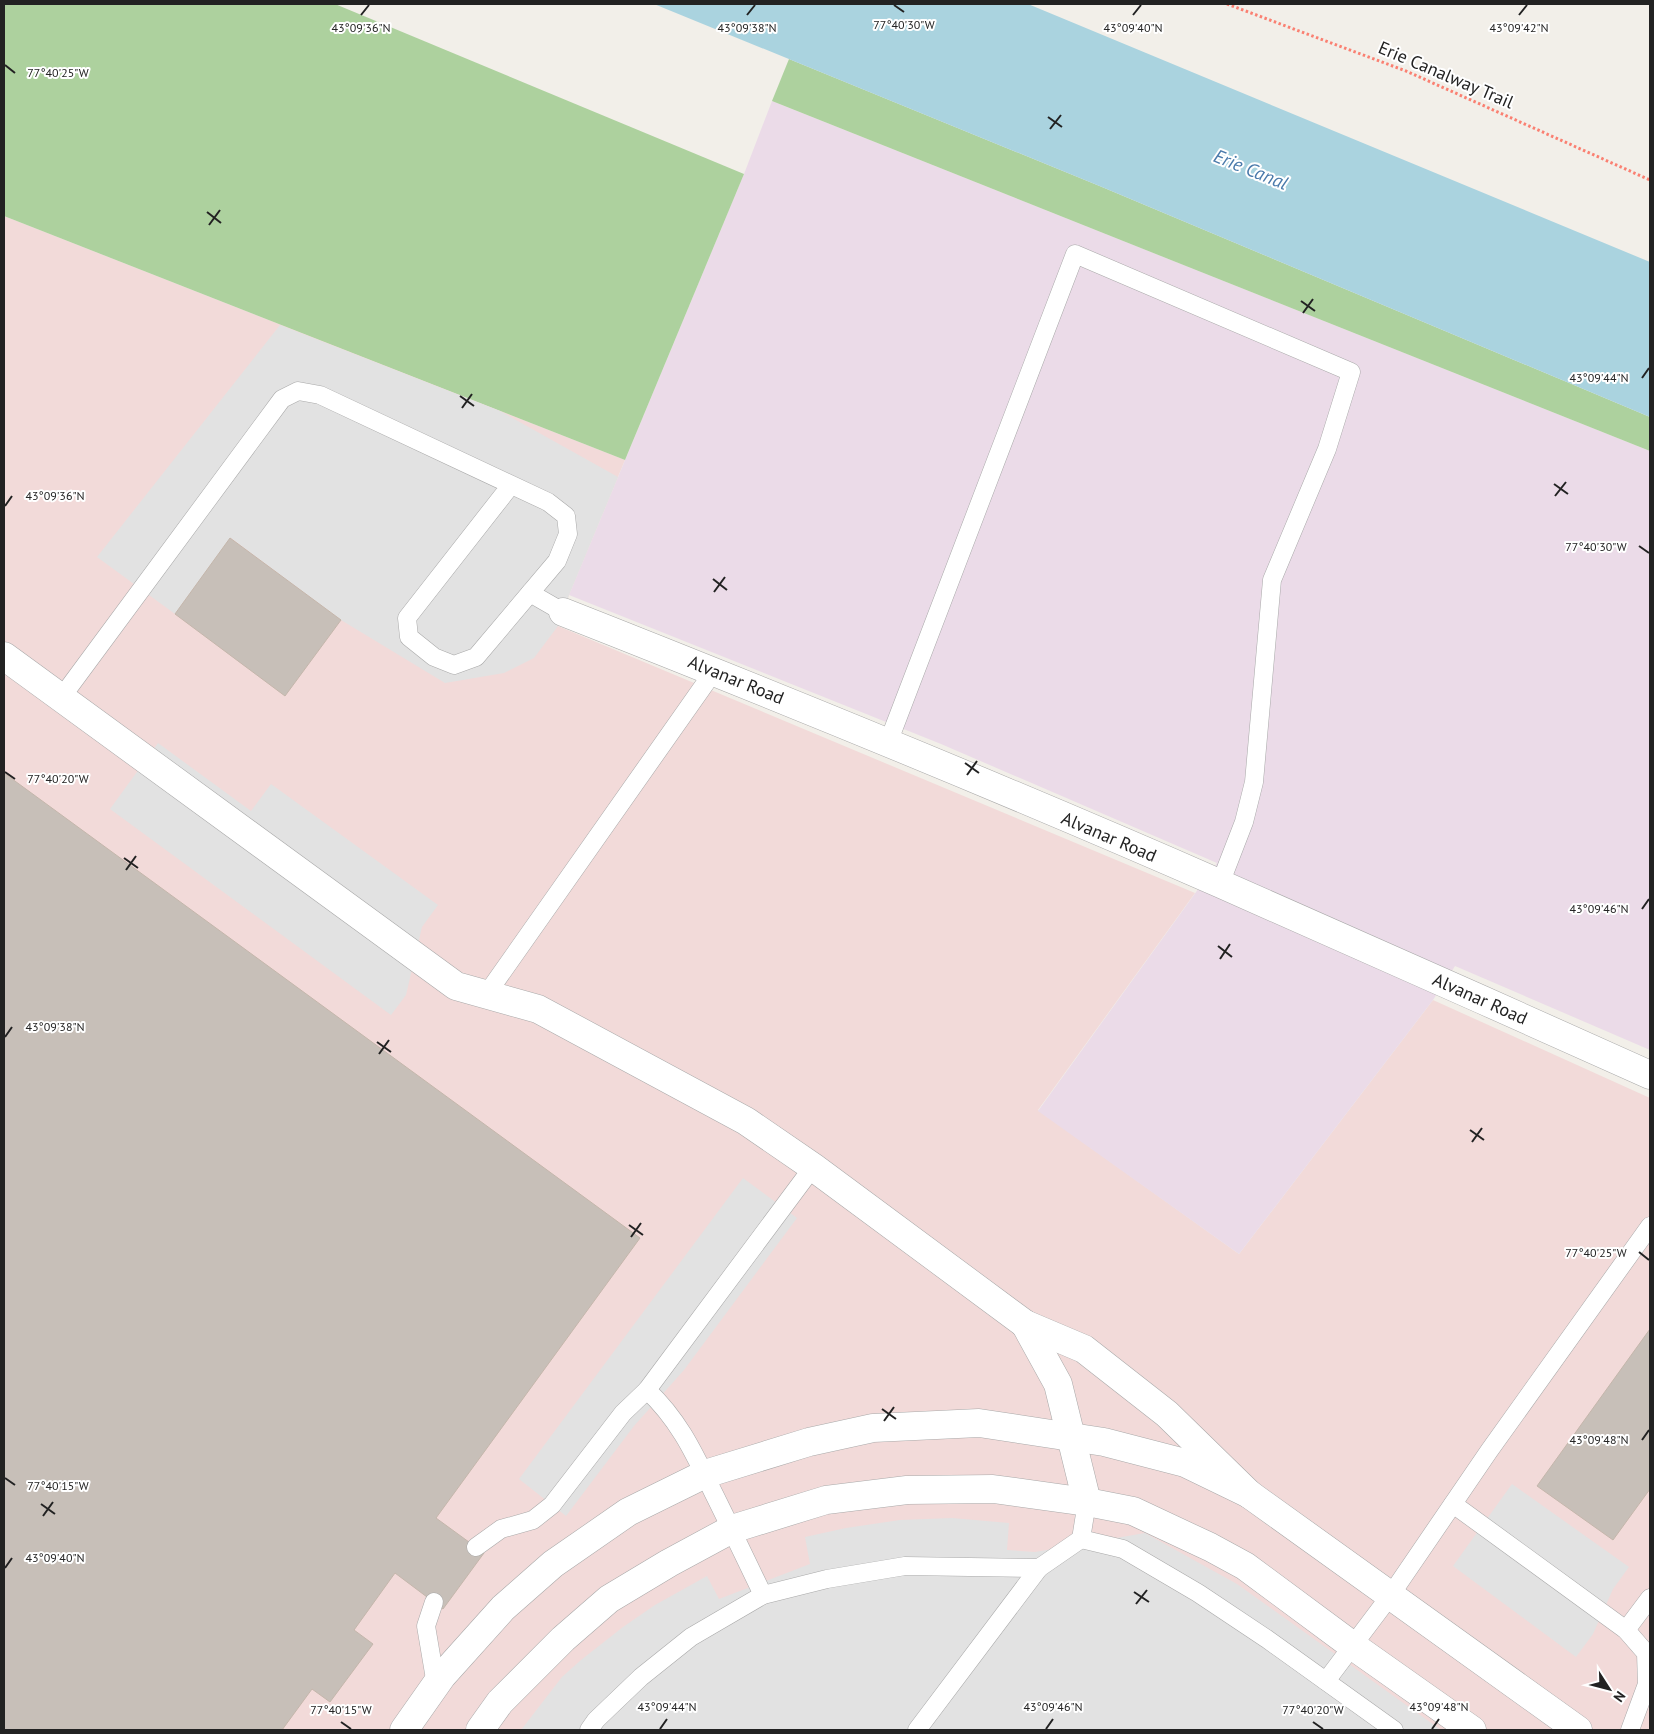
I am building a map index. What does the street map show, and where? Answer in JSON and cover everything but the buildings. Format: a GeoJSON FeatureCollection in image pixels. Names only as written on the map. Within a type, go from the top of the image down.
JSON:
{"type":"FeatureCollection","features":[{"type":"Feature","properties":{"kind":"street","name":"Alvanar Road"},"geometry":{"type":"LineString","coordinates":[[563,612],[714,671],[888,743],[1220,884],[1650,1075]]}},
{"type":"Feature","properties":{"kind":"street"},"geometry":{"type":"LineString","coordinates":[[4,656],[456,986],[538,1009],[746,1121],[813,1167],[1025,1324],[1084,1349],[1167,1414],[1248,1494]]}},
{"type":"Feature","properties":{"kind":"street"},"geometry":{"type":"LineString","coordinates":[[1025,1324],[1058,1384],[1088,1502]]}},
{"type":"Feature","properties":{"kind":"street"},"geometry":{"type":"LineString","coordinates":[[404,1730],[436,1685],[503,1608],[553,1564],[628,1512],[704,1474],[809,1442],[872,1428],[980,1423],[1104,1442],[1185,1462],[1248,1494],[1578,1730]]}},
{"type":"Feature","properties":{"kind":"street"},"geometry":{"type":"LineString","coordinates":[[480,1730],[500,1702],[562,1639],[608,1599],[668,1563],[732,1529],[826,1500],[907,1490],[993,1489],[1088,1502],[1133,1511],[1210,1547],[1245,1566],[1352,1646],[1472,1730]]}},
{"type":"Feature","properties":{"kind":"lane"},"geometry":{"type":"LineString","coordinates":[[888,743],[1075,254],[1351,372],[1326,449],[1272,580],[1254,782],[1244,822],[1220,884]]}},
{"type":"Feature","properties":{"kind":"lane"},"geometry":{"type":"LineString","coordinates":[[61,698],[282,398],[298,392],[320,395],[548,502],[566,516],[568,534],[557,560],[476,657],[454,666],[434,657],[409,637],[407,618],[511,485]]}},
{"type":"Feature","properties":{"kind":"lane"},"geometry":{"type":"LineString","coordinates":[[530,594],[563,612]]}},
{"type":"Feature","properties":{"kind":"lane"},"geometry":{"type":"LineString","coordinates":[[486,995],[714,671]]}},
{"type":"Feature","properties":{"kind":"lane"},"geometry":{"type":"LineString","coordinates":[[476,1547],[502,1529],[533,1520],[552,1505],[623,1413],[647,1390],[813,1167]]}},
{"type":"Feature","properties":{"kind":"lane"},"geometry":{"type":"LineString","coordinates":[[1326,1682],[1390,1596],[1489,1451],[1650,1226]]}},
{"type":"Feature","properties":{"kind":"lane"},"geometry":{"type":"LineString","coordinates":[[647,1390],[664,1406],[681,1429],[732,1529],[762,1595]]}},
{"type":"Feature","properties":{"kind":"lane"},"geometry":{"type":"LineString","coordinates":[[917,1730],[1039,1568],[1080,1539],[1088,1502]]}},
{"type":"Feature","properties":{"kind":"lane"},"geometry":{"type":"LineString","coordinates":[[1453,1504],[1626,1630],[1646,1653],[1647,1684],[1630,1730]]}},
{"type":"Feature","properties":{"kind":"lane"},"geometry":{"type":"LineString","coordinates":[[1080,1539],[1123,1549],[1190,1588],[1267,1639],[1394,1730]]}},
{"type":"Feature","properties":{"kind":"lane"},"geometry":{"type":"LineString","coordinates":[[588,1730],[641,1677],[692,1637],[762,1595],[827,1579],[905,1566],[1039,1568]]}},
{"type":"Feature","properties":{"kind":"lane"},"geometry":{"type":"LineString","coordinates":[[1626,1630],[1650,1598]]}},
{"type":"Feature","properties":{"kind":"lane"},"geometry":{"type":"LineString","coordinates":[[434,1602],[426,1626],[436,1685]]}},
{"type":"Feature","properties":{"kind":"path","name":"Erie Canalway Trail"},"geometry":{"type":"LineString","coordinates":[[1227,4],[1406,72],[1650,180]]}},
{"type":"Feature","properties":{"kind":"shaded area"},"geometry":{"type":"Polygon","coordinates":[[[772,101],[1650,451],[1650,1050],[1455,966],[1433,1000],[1239,1254],[1038,1111],[1217,863],[941,744],[569,595],[744,174],[772,101]]]}},
{"type":"Feature","properties":{"kind":"shaded area"},"geometry":{"type":"Polygon","coordinates":[[[4,216],[625,460],[558,626],[1195,893],[1038,1110],[1239,1254],[1433,1000],[1650,1098],[1650,1730],[4,1730],[4,216]]]}},
{"type":"Feature","properties":{"kind":"shaded area"},"geometry":{"type":"Polygon","coordinates":[[[280,325],[500,411],[618,477],[558,626],[534,658],[504,673],[445,683],[341,620],[231,538],[175,614],[97,557],[280,325]]]}},
{"type":"Feature","properties":{"kind":"shaded area"},"geometry":{"type":"Polygon","coordinates":[[[158,743],[251,811],[271,784],[438,905],[422,927],[406,995],[391,1015],[110,809],[158,743]]]}},
{"type":"Feature","properties":{"kind":"shaded area"},"geometry":{"type":"Polygon","coordinates":[[[743,1178],[797,1218],[684,1370],[634,1426],[566,1516],[519,1479],[743,1178]]]}},
{"type":"Feature","properties":{"kind":"shaded area"},"geometry":{"type":"Polygon","coordinates":[[[1512,1484],[1629,1567],[1613,1589],[1593,1634],[1576,1657],[1453,1566],[1512,1484]]]}},
{"type":"Feature","properties":{"kind":"shaded area"},"geometry":{"type":"Polygon","coordinates":[[[952,1518],[1009,1523],[1007,1550],[1035,1552],[1145,1533],[1237,1584],[1441,1730],[521,1730],[562,1677],[581,1660],[655,1605],[707,1576],[719,1599],[810,1564],[805,1537],[846,1528],[900,1520],[952,1518]]]}},
{"type":"Feature","properties":{"kind":"green space"},"geometry":{"type":"Polygon","coordinates":[[[4,4],[335,4],[744,174],[625,460],[4,216],[4,4]]]}},
{"type":"Feature","properties":{"kind":"green space"},"geometry":{"type":"Polygon","coordinates":[[[789,59],[1102,187],[1650,417],[1650,451],[772,101],[789,59]]]}},
{"type":"Feature","properties":{"kind":"water","name":"Erie Canal"},"geometry":{"type":"Polygon","coordinates":[[[654,4],[1028,4],[1650,262],[1650,417],[1102,187],[654,4]]]}}]}
